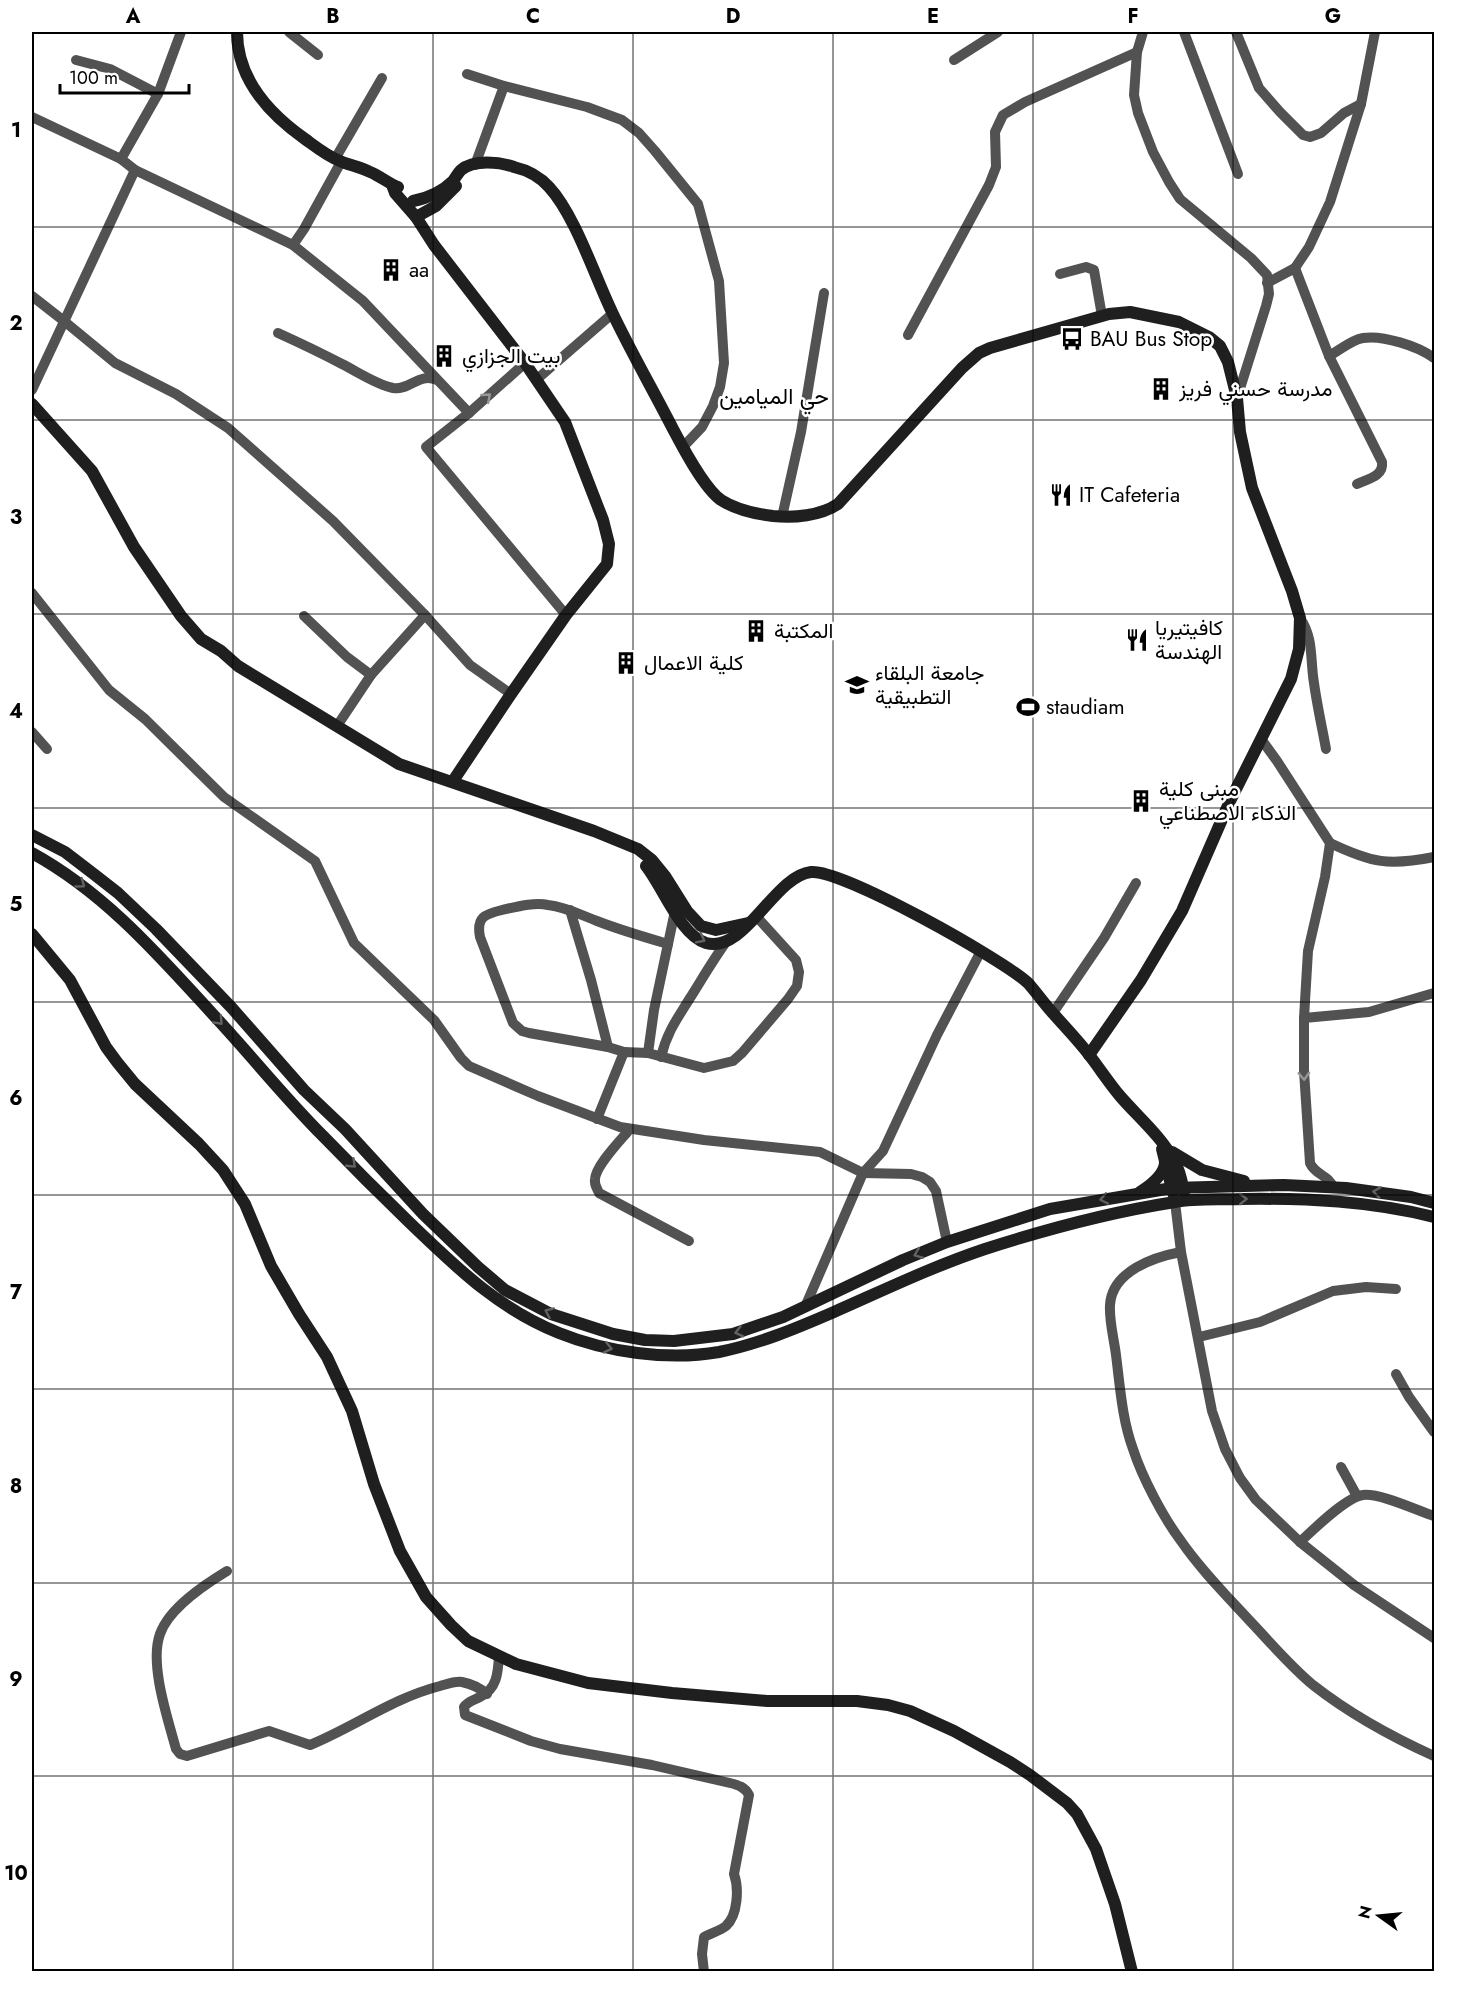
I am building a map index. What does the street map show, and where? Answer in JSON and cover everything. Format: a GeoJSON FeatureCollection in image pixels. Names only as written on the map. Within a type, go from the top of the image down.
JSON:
{"type":"FeatureCollection","features":[{"type":"Feature","properties":{"kind":"street"},"geometry":{"type":"LineString","coordinates":[[237,32],[240,59],[257,95],[280,120],[320,150],[338,160],[371,172],[402,189],[413,201],[434,244],[525,363],[565,422],[603,520],[609,544],[607,564],[566,615],[453,781]]}},
{"type":"Feature","properties":{"kind":"street"},"geometry":{"type":"LineString","coordinates":[[289,32],[318,55]]}},
{"type":"Feature","properties":{"kind":"street"},"geometry":{"type":"LineString","coordinates":[[954,60],[998,32]]}},
{"type":"Feature","properties":{"kind":"street"},"geometry":{"type":"LineString","coordinates":[[1143,32],[1137,52],[1134,85],[1138,113],[1153,152],[1182,201],[1262,268],[1267,275],[1269,294],[1237,398]]}},
{"type":"Feature","properties":{"kind":"street"},"geometry":{"type":"LineString","coordinates":[[1184,32],[1238,174]]}},
{"type":"Feature","properties":{"kind":"street"},"geometry":{"type":"LineString","coordinates":[[1236,32],[1259,88],[1303,135],[1310,137],[1321,133],[1344,113],[1361,104]]}},
{"type":"Feature","properties":{"kind":"street"},"geometry":{"type":"LineString","coordinates":[[1267,283],[1294,268],[1309,248],[1330,202],[1361,104],[1375,32]]}},
{"type":"Feature","properties":{"kind":"street"},"geometry":{"type":"LineString","coordinates":[[122,159],[158,94],[179,33]]}},
{"type":"Feature","properties":{"kind":"street"},"geometry":{"type":"LineString","coordinates":[[908,335],[989,185],[996,167],[996,132],[1003,115],[1025,102],[1137,52]]}},
{"type":"Feature","properties":{"kind":"street"},"geometry":{"type":"LineString","coordinates":[[75,60],[110,69],[158,94]]}},
{"type":"Feature","properties":{"kind":"street"},"geometry":{"type":"LineString","coordinates":[[467,74],[587,107],[622,120],[639,133],[698,204],[719,281],[723,363],[720,387],[714,406],[702,427],[683,447]]}},
{"type":"Feature","properties":{"kind":"street"},"geometry":{"type":"LineString","coordinates":[[293,245],[304,229],[382,78]]}},
{"type":"Feature","properties":{"kind":"street"},"geometry":{"type":"LineString","coordinates":[[420,215],[442,201],[471,166],[504,86]]}},
{"type":"Feature","properties":{"kind":"street"},"geometry":{"type":"LineString","coordinates":[[32,117],[122,159],[135,170],[293,245],[363,301],[469,413]]}},
{"type":"Feature","properties":{"kind":"street"},"geometry":{"type":"LineString","coordinates":[[413,201],[446,188],[461,170],[471,166],[504,164],[517,167],[529,172],[549,188],[571,222],[612,314],[683,447],[710,489],[721,500],[733,506],[764,515],[782,517],[815,514],[829,510],[838,504],[903,435],[935,397],[979,353],[1006,343],[1118,312],[1144,314],[1179,322],[1209,337],[1220,346],[1228,362],[1237,398],[1240,432],[1251,488],[1311,642],[1313,680],[1326,749]]}},
{"type":"Feature","properties":{"kind":"street"},"geometry":{"type":"LineString","coordinates":[[32,390],[135,170]]}},
{"type":"Feature","properties":{"kind":"street"},"geometry":{"type":"LineString","coordinates":[[392,185],[395,193],[420,215]]}},
{"type":"Feature","properties":{"kind":"street"},"geometry":{"type":"LineString","coordinates":[[1060,274],[1086,267],[1094,270],[1102,316]]}},
{"type":"Feature","properties":{"kind":"street"},"geometry":{"type":"LineString","coordinates":[[1294,268],[1306,292],[1329,356],[1383,466],[1382,471],[1377,475],[1357,484]]}},
{"type":"Feature","properties":{"kind":"street"},"geometry":{"type":"LineString","coordinates":[[782,517],[801,432],[824,294]]}},
{"type":"Feature","properties":{"kind":"street"},"geometry":{"type":"LineString","coordinates":[[32,296],[115,363],[176,394],[228,428],[333,521],[425,615],[470,665],[511,694]]}},
{"type":"Feature","properties":{"kind":"street"},"geometry":{"type":"LineString","coordinates":[[537,380],[612,314]]}},
{"type":"Feature","properties":{"kind":"street"},"geometry":{"type":"LineString","coordinates":[[278,333],[393,388],[403,387],[424,378],[431,377],[438,380]]}},
{"type":"Feature","properties":{"kind":"street"},"geometry":{"type":"LineString","coordinates":[[1329,356],[1355,341],[1368,338],[1404,344],[1422,350],[1434,358]]}},
{"type":"Feature","properties":{"kind":"street"},"geometry":{"type":"LineString","coordinates":[[525,363],[469,413],[426,447],[566,615]]}},
{"type":"Feature","properties":{"kind":"street"},"geometry":{"type":"LineString","coordinates":[[32,404],[92,471],[134,547],[181,616],[201,639],[221,651],[238,666],[399,764],[594,831],[638,849],[652,860],[687,911],[701,926],[716,930],[752,920]]}},
{"type":"Feature","properties":{"kind":"street"},"geometry":{"type":"LineString","coordinates":[[32,593],[109,690],[145,719],[224,797],[315,861],[354,943],[434,1020],[461,1058],[470,1066],[629,1130],[820,1152],[863,1173],[911,1174],[930,1182],[936,1191],[941,1205],[947,1242]]}},
{"type":"Feature","properties":{"kind":"street"},"geometry":{"type":"LineString","coordinates":[[337,726],[371,675],[425,615]]}},
{"type":"Feature","properties":{"kind":"street"},"geometry":{"type":"LineString","coordinates":[[304,616],[347,657],[371,675]]}},
{"type":"Feature","properties":{"kind":"street"},"geometry":{"type":"LineString","coordinates":[[1089,1054],[1141,980],[1182,911],[1230,801],[1296,665],[1300,618]]}},
{"type":"Feature","properties":{"kind":"street"},"geometry":{"type":"LineString","coordinates":[[32,732],[46,749]]}},
{"type":"Feature","properties":{"kind":"street"},"geometry":{"type":"LineString","coordinates":[[1261,739],[1278,761],[1330,843],[1359,857],[1388,862],[1404,863],[1434,857]]}},
{"type":"Feature","properties":{"kind":"street"},"geometry":{"type":"LineString","coordinates":[[32,835],[65,852],[118,893],[156,929],[222,998],[304,1090],[478,1267],[505,1290],[551,1314],[613,1334],[645,1340],[674,1341],[733,1334],[783,1317],[903,1260],[947,1242],[1050,1209],[1138,1193],[1177,1187],[1263,1185],[1333,1188],[1411,1197],[1434,1203]]}},
{"type":"Feature","properties":{"kind":"street"},"geometry":{"type":"LineString","coordinates":[[1330,843],[1325,877],[1308,951],[1304,1071],[1309,1158],[1315,1171],[1328,1179],[1333,1188]]}},
{"type":"Feature","properties":{"kind":"street"},"geometry":{"type":"LineString","coordinates":[[627,845],[656,877],[688,931],[697,939],[708,944],[717,945],[738,935],[797,876],[815,872],[867,890],[981,951],[1027,983],[1089,1054],[1119,1095],[1157,1137],[1176,1163],[1180,1201],[1181,1252],[1212,1411],[1225,1449],[1240,1478],[1256,1500],[1300,1542],[1354,1585],[1434,1638]]}},
{"type":"Feature","properties":{"kind":"street"},"geometry":{"type":"LineString","coordinates":[[32,853],[81,883],[107,904],[192,991],[322,1135],[478,1287],[506,1307],[539,1324],[593,1344],[621,1350],[682,1355],[717,1352],[784,1333],[940,1266],[985,1250],[1050,1230],[1180,1201],[1281,1198],[1347,1202],[1434,1217]]}},
{"type":"Feature","properties":{"kind":"street"},"geometry":{"type":"LineString","coordinates":[[1053,1013],[1104,938],[1136,883]]}},
{"type":"Feature","properties":{"kind":"street"},"geometry":{"type":"LineString","coordinates":[[668,944],[546,904],[518,906],[489,913],[483,916],[479,930],[513,1023],[517,1028],[529,1033],[624,1052],[648,1053],[704,1068],[734,1061],[797,986],[799,972],[796,960],[752,920]]}},
{"type":"Feature","properties":{"kind":"street"},"geometry":{"type":"LineString","coordinates":[[570,910],[608,1047]]}},
{"type":"Feature","properties":{"kind":"street"},"geometry":{"type":"LineString","coordinates":[[648,1053],[654,1010],[675,911]]}},
{"type":"Feature","properties":{"kind":"street"},"geometry":{"type":"LineString","coordinates":[[32,934],[70,980],[106,1047],[117,1062],[135,1084],[199,1144],[223,1170],[245,1204],[271,1266],[327,1357],[352,1411],[374,1484],[400,1551],[426,1597],[451,1625],[468,1641],[499,1656],[533,1670],[588,1683],[767,1701],[858,1701],[910,1711],[954,1731],[1030,1775],[1067,1803],[1077,1814],[1096,1849],[1115,1904],[1132,1971]]}},
{"type":"Feature","properties":{"kind":"street"},"geometry":{"type":"LineString","coordinates":[[661,1057],[672,1024],[726,942]]}},
{"type":"Feature","properties":{"kind":"street"},"geometry":{"type":"LineString","coordinates":[[805,1307],[863,1173],[883,1150],[937,1035],[981,951]]}},
{"type":"Feature","properties":{"kind":"street"},"geometry":{"type":"LineString","coordinates":[[1304,1018],[1358,1014],[1434,993]]}},
{"type":"Feature","properties":{"kind":"street"},"geometry":{"type":"LineString","coordinates":[[597,1119],[624,1052]]}},
{"type":"Feature","properties":{"kind":"street"},"geometry":{"type":"LineString","coordinates":[[292,1103],[304,1090]]}},
{"type":"Feature","properties":{"kind":"street"},"geometry":{"type":"LineString","coordinates":[[629,1130],[600,1166],[595,1176],[595,1185],[599,1193],[689,1241]]}},
{"type":"Feature","properties":{"kind":"street"},"geometry":{"type":"LineString","coordinates":[[1166,1152],[1202,1170],[1263,1185]]}},
{"type":"Feature","properties":{"kind":"street"},"geometry":{"type":"LineString","coordinates":[[1138,1193],[1160,1175],[1165,1167],[1166,1152]]}},
{"type":"Feature","properties":{"kind":"street"},"geometry":{"type":"LineString","coordinates":[[1181,1252],[1162,1256],[1132,1270],[1116,1286],[1110,1305],[1125,1418],[1132,1448],[1147,1480],[1180,1540],[1296,1669],[1312,1684],[1359,1716],[1402,1741],[1434,1756]]}},
{"type":"Feature","properties":{"kind":"street"},"geometry":{"type":"LineString","coordinates":[[1199,1337],[1260,1322],[1333,1291],[1366,1287],[1396,1289]]}},
{"type":"Feature","properties":{"kind":"street"},"geometry":{"type":"LineString","coordinates":[[1396,1374],[1434,1432]]}},
{"type":"Feature","properties":{"kind":"street"},"geometry":{"type":"LineString","coordinates":[[1341,1467],[1357,1496]]}},
{"type":"Feature","properties":{"kind":"street"},"geometry":{"type":"LineString","coordinates":[[1300,1542],[1334,1512],[1357,1496],[1365,1494],[1434,1515]]}},
{"type":"Feature","properties":{"kind":"street"},"geometry":{"type":"LineString","coordinates":[[227,1571],[191,1596],[166,1623],[158,1641],[158,1674],[162,1697],[176,1749],[180,1754],[187,1755],[269,1731],[310,1745],[372,1712],[422,1690],[453,1682],[469,1684],[487,1694]]}},
{"type":"Feature","properties":{"kind":"street"},"geometry":{"type":"LineString","coordinates":[[499,1656],[497,1676],[487,1694],[467,1703],[464,1707],[465,1715],[531,1741],[590,1755],[652,1765],[742,1786],[746,1790],[749,1795],[735,1863],[734,1874],[737,1886],[733,1913],[726,1926],[704,1937],[702,1954],[705,1971]]}},
{"type":"Feature","properties":{"kind":"place","name":"aa"},"geometry":{"type":"Point","coordinates":[391,270]}},
{"type":"Feature","properties":{"kind":"place","name":"BAU Bus Stop"},"geometry":{"type":"Point","coordinates":[1072,339]}},
{"type":"Feature","properties":{"kind":"place","name":"بيت الجزازي"},"geometry":{"type":"Point","coordinates":[444,356]}},
{"type":"Feature","properties":{"kind":"place","name":"مدرسة حسني فريز"},"geometry":{"type":"Point","coordinates":[1161,389]}},
{"type":"Feature","properties":{"kind":"place","name":"IT Cafeteria"},"geometry":{"type":"Point","coordinates":[1061,495]}},
{"type":"Feature","properties":{"kind":"place","name":"المكتبة"},"geometry":{"type":"Point","coordinates":[756,631]}},
{"type":"Feature","properties":{"kind":"place","name":"كافيتيريا الهندسة"},"geometry":{"type":"Point","coordinates":[1137,640]}},
{"type":"Feature","properties":{"kind":"place","name":"كلية الاعمال"},"geometry":{"type":"Point","coordinates":[626,663]}},
{"type":"Feature","properties":{"kind":"place","name":"جامعة البلقاء التطبيقية"},"geometry":{"type":"Point","coordinates":[857,685]}},
{"type":"Feature","properties":{"kind":"place","name":"staudiam"},"geometry":{"type":"Point","coordinates":[1028,707]}},
{"type":"Feature","properties":{"kind":"place","name":"مبنى كلية الذكاء الاصطناعي"},"geometry":{"type":"Point","coordinates":[1141,801]}},
{"type":"Feature","properties":{"kind":"district","name":"حي الميامين"},"geometry":{"type":"Point","coordinates":[774,396]}}]}
